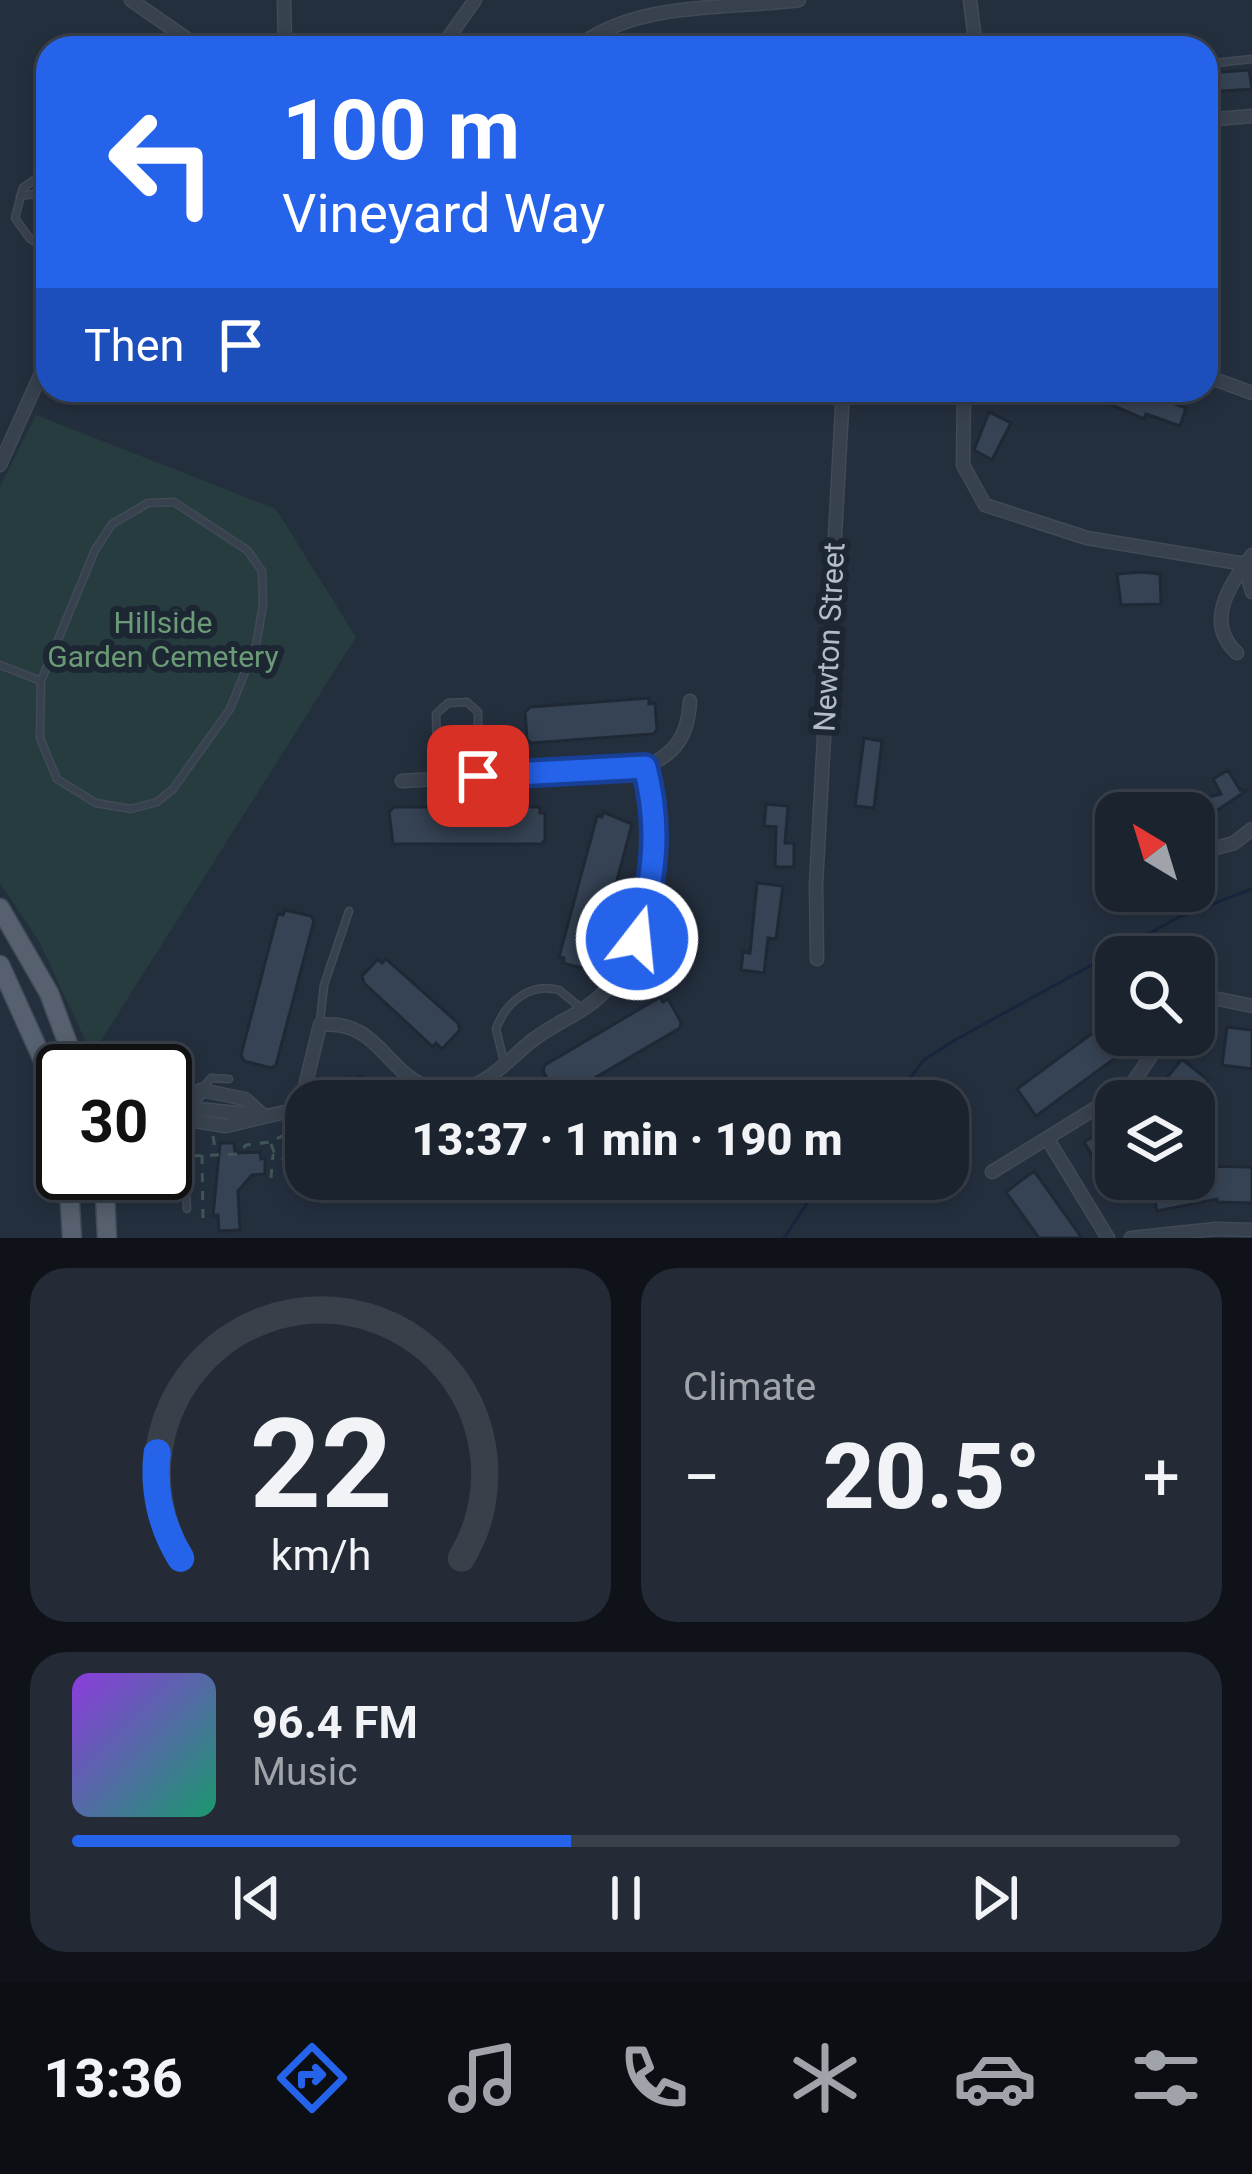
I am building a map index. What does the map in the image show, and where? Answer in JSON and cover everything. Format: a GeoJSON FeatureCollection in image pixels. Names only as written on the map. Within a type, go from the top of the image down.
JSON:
{"type":"FeatureCollection","features":[{"type":"Feature","properties":{"kind":"main road"},"geometry":{"type":"LineString","coordinates":[[0,908],[49,993],[68,1044]]}},
{"type":"Feature","properties":{"kind":"main road"},"geometry":{"type":"LineString","coordinates":[[0,965],[36,1045]]}},
{"type":"Feature","properties":{"kind":"main road"},"geometry":{"type":"LineString","coordinates":[[70,1200],[72,1238]]}},
{"type":"Feature","properties":{"kind":"main road"},"geometry":{"type":"LineString","coordinates":[[105,1200],[107,1238]]}},
{"type":"Feature","properties":{"kind":"street"},"geometry":{"type":"LineString","coordinates":[[131,0],[179,36]]}},
{"type":"Feature","properties":{"kind":"street"},"geometry":{"type":"LineString","coordinates":[[284,0],[285,36]]}},
{"type":"Feature","properties":{"kind":"street"},"geometry":{"type":"LineString","coordinates":[[450,36],[475,0]]}},
{"type":"Feature","properties":{"kind":"street"},"geometry":{"type":"LineString","coordinates":[[595,36],[615,23],[692,3],[743,8],[799,0]]}},
{"type":"Feature","properties":{"kind":"street"},"geometry":{"type":"LineString","coordinates":[[970,0],[974,36]]}},
{"type":"Feature","properties":{"kind":"street"},"geometry":{"type":"LineString","coordinates":[[1218,119],[1252,116]]}},
{"type":"Feature","properties":{"kind":"street"},"geometry":{"type":"LineString","coordinates":[[1218,380],[1252,393]]}},
{"type":"Feature","properties":{"kind":"street"},"geometry":{"type":"LineString","coordinates":[[0,465],[36,385]]}},
{"type":"Feature","properties":{"kind":"street","name":"Newton Street"},"geometry":{"type":"LineString","coordinates":[[817,959],[816,884],[842,402]]}},
{"type":"Feature","properties":{"kind":"street"},"geometry":{"type":"LineString","coordinates":[[964,402],[963,464],[985,505],[1087,538],[1248,560]]}},
{"type":"Feature","properties":{"kind":"street"},"geometry":{"type":"LineString","coordinates":[[1248,560],[1252,592]]}},
{"type":"Feature","properties":{"kind":"street"},"geometry":{"type":"LineString","coordinates":[[1237,653],[1223,640],[1219,627],[1226,595],[1248,560]]}},
{"type":"Feature","properties":{"kind":"street"},"geometry":{"type":"LineString","coordinates":[[402,781],[645,767],[677,747],[688,726],[690,701]]}},
{"type":"Feature","properties":{"kind":"street"},"geometry":{"type":"LineString","coordinates":[[307,1080],[320,1025],[354,1027],[419,1082],[438,1090],[473,1086],[557,1021],[597,1000],[637,939],[654,878],[656,834],[645,767]]}},
{"type":"Feature","properties":{"kind":"street"},"geometry":{"type":"LineString","coordinates":[[1215,848],[1234,843],[1252,829]]}},
{"type":"Feature","properties":{"kind":"street"},"geometry":{"type":"LineString","coordinates":[[1215,998],[1252,1006]]}},
{"type":"Feature","properties":{"kind":"street"},"geometry":{"type":"LineString","coordinates":[[992,1172],[1130,1087],[1151,1056]]}},
{"type":"Feature","properties":{"kind":"street"},"geometry":{"type":"LineString","coordinates":[[192,1104],[201,1090],[245,1099],[264,1116]]}},
{"type":"Feature","properties":{"kind":"street"},"geometry":{"type":"LineString","coordinates":[[192,1114],[264,1116],[285,1112]]}},
{"type":"Feature","properties":{"kind":"street"},"geometry":{"type":"LineString","coordinates":[[1047,1138],[1108,1238]]}},
{"type":"Feature","properties":{"kind":"street"},"geometry":{"type":"LineString","coordinates":[[1131,1238],[1252,1230]]}},
{"type":"Feature","properties":{"kind":"lane"},"geometry":{"type":"LineString","coordinates":[[1218,63],[1252,59]]}},
{"type":"Feature","properties":{"kind":"lane"},"geometry":{"type":"LineString","coordinates":[[36,176],[20,196],[15,218],[21,231],[36,240]]}},
{"type":"Feature","properties":{"kind":"lane"},"geometry":{"type":"LineString","coordinates":[[20,196],[36,194]]}},
{"type":"Feature","properties":{"kind":"lane"},"geometry":{"type":"LineString","coordinates":[[174,502],[212,523],[247,550],[262,571],[263,605],[245,676],[230,709],[173,789],[157,802],[130,808],[96,803],[57,778],[40,738],[41,681],[94,550],[112,524],[148,503],[174,502]]}},
{"type":"Feature","properties":{"kind":"lane"},"geometry":{"type":"LineString","coordinates":[[0,665],[41,681]]}},
{"type":"Feature","properties":{"kind":"lane"},"geometry":{"type":"LineString","coordinates":[[438,779],[436,714],[448,703],[467,702],[478,712],[478,776]]}},
{"type":"Feature","properties":{"kind":"lane"},"geometry":{"type":"LineString","coordinates":[[320,1025],[324,985],[349,911]]}},
{"type":"Feature","properties":{"kind":"lane"},"geometry":{"type":"LineString","coordinates":[[505,1065],[496,1029],[513,1002],[527,991],[548,987],[568,993],[581,1008]]}},
{"type":"Feature","properties":{"kind":"lane"},"geometry":{"type":"LineString","coordinates":[[201,1090],[211,1078],[230,1079]]}},
{"type":"Feature","properties":{"kind":"lane"},"geometry":{"type":"LineString","coordinates":[[187,1200],[188,1209]]}},
{"type":"Feature","properties":{"kind":"path"},"geometry":{"type":"LineString","coordinates":[[192,1156],[238,1154],[245,1145],[270,1142],[285,1134]]}},
{"type":"Feature","properties":{"kind":"path"},"geometry":{"type":"LineString","coordinates":[[192,1136],[213,1135],[216,1155]]}},
{"type":"Feature","properties":{"kind":"path"},"geometry":{"type":"LineString","coordinates":[[270,1142],[274,1152],[271,1178]]}},
{"type":"Feature","properties":{"kind":"path"},"geometry":{"type":"LineString","coordinates":[[274,1152],[285,1160]]}},
{"type":"Feature","properties":{"kind":"path"},"geometry":{"type":"LineString","coordinates":[[202,1155],[203,1219]]}},
{"type":"Feature","properties":{"kind":"green space","name":"Hillside Garden Cemetery"},"geometry":{"type":"Polygon","coordinates":[[[36,415],[276,509],[356,637],[99,1044],[87,1044],[40,943],[0,883],[0,487],[36,415]]]}},
{"type":"Feature","properties":{"kind":"building"},"geometry":{"type":"Polygon","coordinates":[[[1249,70],[1252,89],[1218,91],[1218,72],[1249,70]]]}},
{"type":"Feature","properties":{"kind":"building"},"geometry":{"type":"Polygon","coordinates":[[[1105,402],[1170,402],[1186,408],[1180,426],[1146,414],[1144,419],[1105,402]]]}},
{"type":"Feature","properties":{"kind":"building"},"geometry":{"type":"Polygon","coordinates":[[[989,412],[1011,423],[992,460],[974,450],[989,412]]]}},
{"type":"Feature","properties":{"kind":"building"},"geometry":{"type":"Polygon","coordinates":[[[1117,574],[1160,574],[1161,604],[1121,605],[1117,574]]]}},
{"type":"Feature","properties":{"kind":"building"},"geometry":{"type":"Polygon","coordinates":[[[649,698],[649,704],[655,703],[657,730],[653,734],[531,743],[527,739],[525,712],[530,707],[649,698]]]}},
{"type":"Feature","properties":{"kind":"building"},"geometry":{"type":"Polygon","coordinates":[[[864,738],[882,741],[874,808],[855,806],[864,738]]]}},
{"type":"Feature","properties":{"kind":"building"},"geometry":{"type":"Polygon","coordinates":[[[1228,770],[1240,790],[1247,790],[1215,812],[1215,795],[1221,794],[1213,779],[1228,770]]]}},
{"type":"Feature","properties":{"kind":"building"},"geometry":{"type":"Polygon","coordinates":[[[766,804],[788,806],[785,843],[794,843],[794,867],[775,867],[776,827],[764,826],[766,804]]]}},
{"type":"Feature","properties":{"kind":"building"},"geometry":{"type":"Polygon","coordinates":[[[394,807],[540,807],[540,813],[545,813],[545,840],[541,844],[393,844],[389,812],[394,807]]]}},
{"type":"Feature","properties":{"kind":"building"},"geometry":{"type":"Polygon","coordinates":[[[603,812],[632,824],[594,967],[589,970],[563,963],[564,958],[559,957],[597,816],[602,817],[603,812]]]}},
{"type":"Feature","properties":{"kind":"building"},"geometry":{"type":"Polygon","coordinates":[[[757,883],[783,886],[776,939],[768,938],[764,973],[741,970],[743,952],[750,953],[757,883]]]}},
{"type":"Feature","properties":{"kind":"building"},"geometry":{"type":"Polygon","coordinates":[[[285,910],[311,916],[314,921],[276,1065],[271,1068],[244,1061],[241,1055],[278,913],[283,915],[285,910]]]}},
{"type":"Feature","properties":{"kind":"building"},"geometry":{"type":"Polygon","coordinates":[[[378,959],[382,963],[386,959],[458,1023],[460,1030],[442,1049],[436,1043],[433,1047],[364,983],[362,976],[378,959]]]}},
{"type":"Feature","properties":{"kind":"building"},"geometry":{"type":"Polygon","coordinates":[[[660,997],[663,1002],[668,999],[681,1022],[680,1028],[591,1080],[548,1080],[545,1065],[660,997]]]}},
{"type":"Feature","properties":{"kind":"building"},"geometry":{"type":"Polygon","coordinates":[[[1227,1027],[1252,1030],[1252,1069],[1222,1065],[1227,1027]]]}},
{"type":"Feature","properties":{"kind":"building"},"geometry":{"type":"Polygon","coordinates":[[[1095,1031],[1095,1056],[1118,1056],[1036,1116],[1017,1089],[1095,1031]]]}},
{"type":"Feature","properties":{"kind":"building"},"geometry":{"type":"Polygon","coordinates":[[[1182,1059],[1208,1080],[1165,1080],[1182,1059]]]}},
{"type":"Feature","properties":{"kind":"building"},"geometry":{"type":"Polygon","coordinates":[[[1095,1135],[1095,1160],[1084,1142],[1095,1135]]]}},
{"type":"Feature","properties":{"kind":"building"},"geometry":{"type":"Polygon","coordinates":[[[220,1143],[234,1143],[235,1153],[260,1152],[261,1159],[265,1158],[265,1174],[252,1175],[238,1191],[240,1230],[219,1231],[218,1215],[213,1216],[220,1143]]]}},
{"type":"Feature","properties":{"kind":"building"},"geometry":{"type":"Polygon","coordinates":[[[1215,1166],[1252,1167],[1252,1203],[1217,1199],[1215,1166]]]}},
{"type":"Feature","properties":{"kind":"building"},"geometry":{"type":"Polygon","coordinates":[[[1034,1171],[1082,1238],[1039,1238],[1006,1192],[1034,1171]]]}},
{"type":"Feature","properties":{"kind":"building"},"geometry":{"type":"Polygon","coordinates":[[[1155,1200],[1212,1200],[1157,1211],[1155,1200]]]}},
{"type":"Feature","properties":{"kind":"waterway"},"geometry":{"type":"LineString","coordinates":[[908,1080],[924,1060],[955,1040],[1181,916],[1252,889]]}},
{"type":"Feature","properties":{"kind":"waterway"},"geometry":{"type":"LineString","coordinates":[[784,1238],[809,1200]]}},
{"type":"Feature","properties":{"kind":"route"},"geometry":{"type":"LineString","coordinates":[[478,776],[645,767],[656,834],[654,878],[637,939]]}}]}
